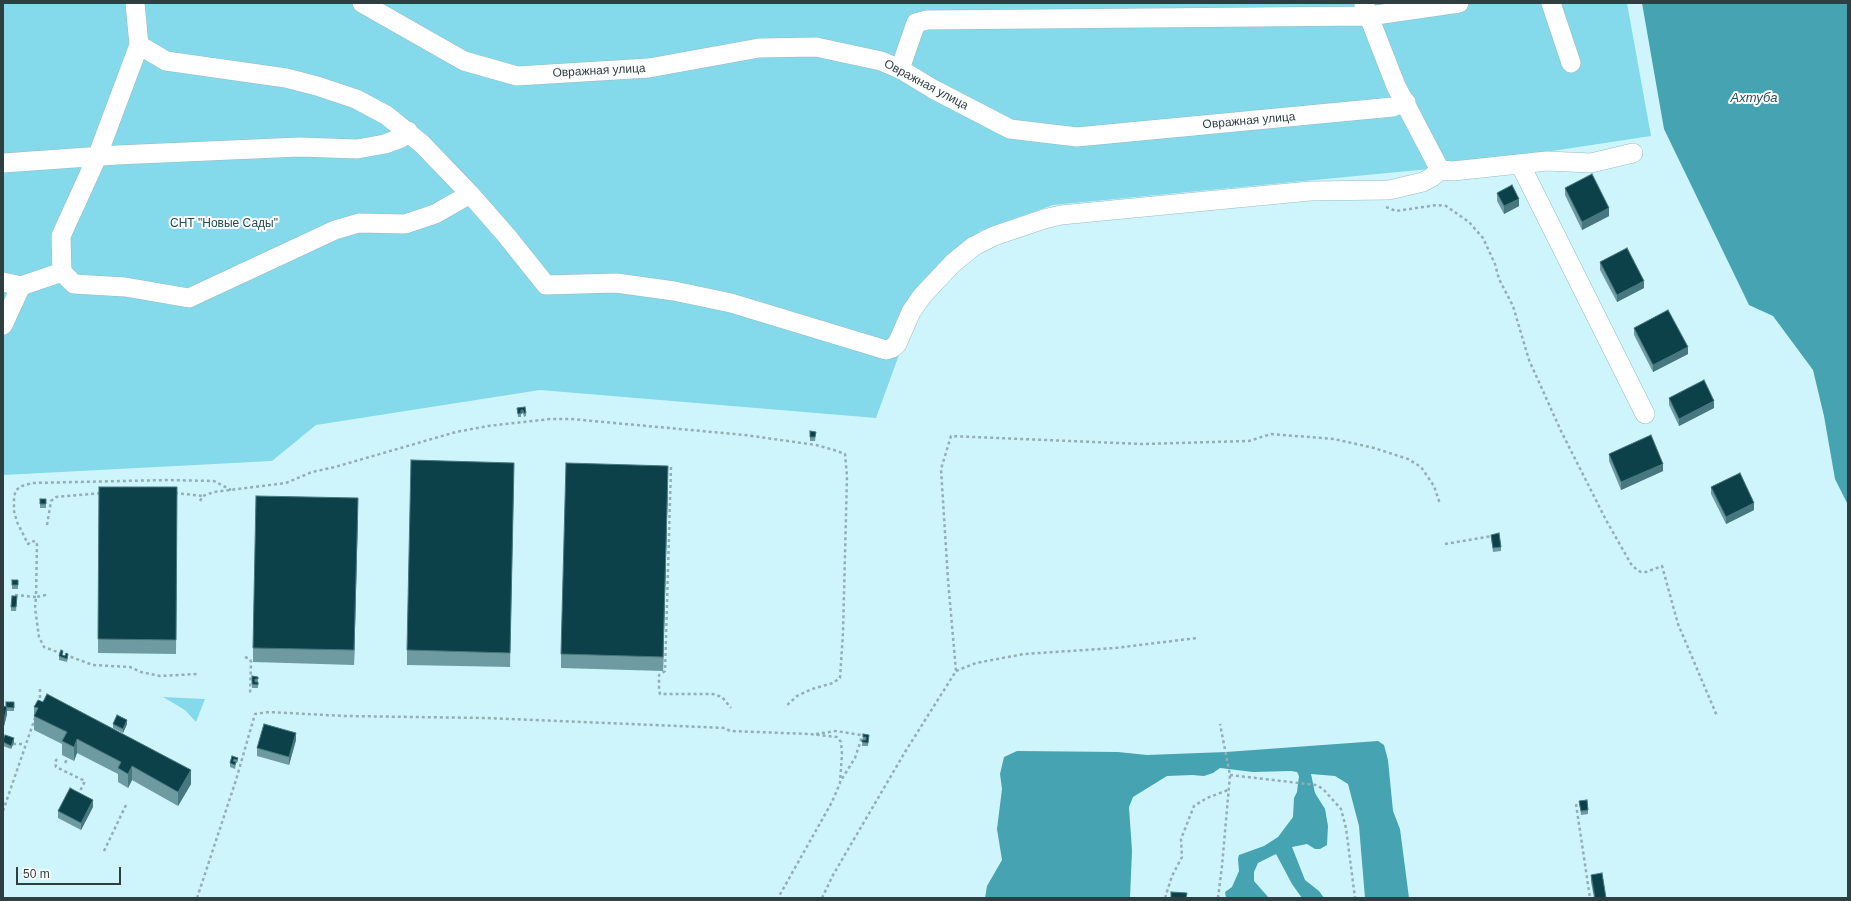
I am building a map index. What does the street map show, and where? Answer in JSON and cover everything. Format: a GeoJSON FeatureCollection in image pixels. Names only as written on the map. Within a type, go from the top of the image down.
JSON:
{"type":"FeatureCollection","features":[{"type":"Feature","properties":{"kind":"street"},"geometry":{"type":"LineString","coordinates":[[135,3],[139,45],[98,157],[61,236],[62,272],[74,284],[125,287],[189,298],[335,230],[359,222],[405,224],[436,214],[470,194]]}},
{"type":"Feature","properties":{"kind":"street","name":"Овражная улица"},"geometry":{"type":"LineString","coordinates":[[362,3],[464,61],[517,76],[649,68],[766,48],[816,47],[881,61],[900,69],[933,89],[1010,129],[1077,137],[1393,107],[1406,102]]}},
{"type":"Feature","properties":{"kind":"street"},"geometry":{"type":"LineString","coordinates":[[900,69],[916,23],[927,20],[1367,9],[1459,3]]}},
{"type":"Feature","properties":{"kind":"street"},"geometry":{"type":"LineString","coordinates":[[1551,3],[1571,63]]}},
{"type":"Feature","properties":{"kind":"street"},"geometry":{"type":"LineString","coordinates":[[1367,9],[1396,86],[1406,102],[1440,170]]}},
{"type":"Feature","properties":{"kind":"street"},"geometry":{"type":"LineString","coordinates":[[139,45],[166,61],[286,78],[318,86],[356,99],[386,115],[408,131],[470,194],[506,234],[546,285],[616,283],[674,291],[731,303],[886,350],[897,344],[911,312],[953,263],[974,246],[994,236],[1044,219],[1061,215],[1310,191],[1375,191],[1423,182],[1440,170],[1454,171],[1548,161],[1592,163],[1633,153]]}},
{"type":"Feature","properties":{"kind":"street"},"geometry":{"type":"LineString","coordinates":[[3,163],[300,147],[356,149],[385,144],[401,138],[408,131]]}},
{"type":"Feature","properties":{"kind":"street"},"geometry":{"type":"LineString","coordinates":[[1520,164],[1645,414]]}},
{"type":"Feature","properties":{"kind":"street"},"geometry":{"type":"LineString","coordinates":[[3,325],[12,284],[62,272]]}},
{"type":"Feature","properties":{"kind":"path"},"geometry":{"type":"LineString","coordinates":[[1375,191],[1385,206],[1396,211],[1438,205],[1446,206],[1469,222],[1483,238],[1495,264],[1499,279],[1513,306],[1529,360],[1561,431],[1602,513],[1631,564],[1637,570],[1646,572],[1662,566],[1678,624],[1717,716]]}},
{"type":"Feature","properties":{"kind":"path"},"geometry":{"type":"LineString","coordinates":[[174,493],[203,496],[232,490],[286,483],[312,472],[335,467],[456,432],[488,426],[550,419],[571,419],[745,435],[816,445],[842,452],[845,454],[847,476],[843,633],[840,678],[797,696],[785,707]]}},
{"type":"Feature","properties":{"kind":"path"},"geometry":{"type":"LineString","coordinates":[[956,671],[941,469],[950,436],[1142,444],[1249,441],[1271,434],[1334,439],[1374,448],[1408,459],[1421,467],[1434,486],[1440,504]]}},
{"type":"Feature","properties":{"kind":"path"},"geometry":{"type":"LineString","coordinates":[[671,467],[665,671],[659,675],[659,690],[660,694],[713,694],[722,697],[731,708]]}},
{"type":"Feature","properties":{"kind":"path"},"geometry":{"type":"LineString","coordinates":[[197,674],[160,676],[141,672],[130,667],[93,665],[44,647],[39,637],[36,618],[37,542],[32,541],[28,544],[17,522],[14,512],[14,497],[16,490],[22,486],[32,483],[168,480],[214,481],[232,490]]}},
{"type":"Feature","properties":{"kind":"path"},"geometry":{"type":"LineString","coordinates":[[47,525],[51,501],[56,497],[106,493]]}},
{"type":"Feature","properties":{"kind":"path"},"geometry":{"type":"LineString","coordinates":[[200,501],[203,496]]}},
{"type":"Feature","properties":{"kind":"path"},"geometry":{"type":"LineString","coordinates":[[1445,544],[1499,535]]}},
{"type":"Feature","properties":{"kind":"path"},"geometry":{"type":"LineString","coordinates":[[15,595],[36,597],[46,596]]}},
{"type":"Feature","properties":{"kind":"path"},"geometry":{"type":"LineString","coordinates":[[822,898],[832,876],[901,758],[956,671],[976,663],[1024,654],[1115,648],[1197,638]]}},
{"type":"Feature","properties":{"kind":"path"},"geometry":{"type":"LineString","coordinates":[[245,657],[250,659],[251,662],[250,695]]}},
{"type":"Feature","properties":{"kind":"path"},"geometry":{"type":"LineString","coordinates":[[39,707],[41,697],[40,688]]}},
{"type":"Feature","properties":{"kind":"path"},"geometry":{"type":"LineString","coordinates":[[197,898],[236,780],[254,717],[257,712],[345,716],[486,718],[725,728],[730,731],[816,734],[837,737],[841,742],[840,783]]}},
{"type":"Feature","properties":{"kind":"path"},"geometry":{"type":"LineString","coordinates":[[3,811],[37,714]]}},
{"type":"Feature","properties":{"kind":"path"},"geometry":{"type":"LineString","coordinates":[[1218,898],[1230,775],[1220,724]]}},
{"type":"Feature","properties":{"kind":"path"},"geometry":{"type":"LineString","coordinates":[[778,898],[832,802],[840,783],[855,758],[861,740],[860,736],[836,731],[819,732],[816,734]]}},
{"type":"Feature","properties":{"kind":"path"},"geometry":{"type":"LineString","coordinates":[[13,744],[26,744]]}},
{"type":"Feature","properties":{"kind":"path"},"geometry":{"type":"LineString","coordinates":[[65,763],[68,758]]}},
{"type":"Feature","properties":{"kind":"path"},"geometry":{"type":"LineString","coordinates":[[57,759],[55,762],[56,767],[85,781],[77,799]]}},
{"type":"Feature","properties":{"kind":"path"},"geometry":{"type":"LineString","coordinates":[[1230,775],[1316,785],[1323,790],[1341,809],[1346,828],[1355,898]]}},
{"type":"Feature","properties":{"kind":"path"},"geometry":{"type":"LineString","coordinates":[[1165,898],[1172,876],[1182,857],[1181,839],[1194,806],[1207,798],[1228,790]]}},
{"type":"Feature","properties":{"kind":"path"},"geometry":{"type":"LineString","coordinates":[[1576,804],[1590,898]]}},
{"type":"Feature","properties":{"kind":"path"},"geometry":{"type":"LineString","coordinates":[[104,851],[126,805]]}},
{"type":"Feature","properties":{"kind":"green space","name":"СНТ \"Новые Сады\""},"geometry":{"type":"Polygon","coordinates":[[[3,3],[1627,3],[1651,136],[1440,168],[1053,205],[980,231],[923,289],[876,418],[540,390],[316,425],[272,461],[3,475],[3,3]]]}},
{"type":"Feature","properties":{"kind":"green space"},"geometry":{"type":"Polygon","coordinates":[[[163,697],[205,699],[196,722],[185,710],[163,697]]]}},
{"type":"Feature","properties":{"kind":"water","name":"Ахтуба"},"geometry":{"type":"Polygon","coordinates":[[[1642,3],[1848,3],[1848,505],[1835,479],[1824,416],[1813,370],[1773,316],[1749,305],[1664,129],[1642,3]]]}},
{"type":"Feature","properties":{"kind":"water"},"geometry":{"type":"Polygon","coordinates":[[[1378,741],[1384,745],[1388,760],[1393,811],[1400,829],[1409,898],[1365,898],[1359,826],[1348,784],[1335,776],[1311,774],[1315,793],[1325,809],[1328,826],[1327,845],[1320,849],[1315,849],[1307,844],[1292,847],[1305,880],[1319,891],[1324,898],[1302,898],[1292,884],[1276,854],[1258,863],[1254,872],[1254,881],[1269,898],[1226,898],[1225,892],[1232,887],[1239,871],[1239,855],[1264,846],[1278,837],[1293,817],[1294,798],[1297,792],[1299,776],[1297,772],[1291,771],[1253,772],[1220,768],[1213,773],[1204,776],[1167,776],[1133,797],[1129,807],[1132,851],[1130,898],[985,898],[987,886],[1002,860],[997,829],[1002,789],[1000,774],[1004,757],[1017,751],[1118,752],[1147,755],[1226,752],[1378,741]]]}},
{"type":"Feature","properties":{"kind":"building"},"geometry":{"type":"Polygon","coordinates":[[[1592,174],[1609,208],[1582,222],[1565,188],[1592,174]]]}},
{"type":"Feature","properties":{"kind":"building"},"geometry":{"type":"Polygon","coordinates":[[[1512,185],[1519,199],[1504,206],[1497,193],[1512,185]]]}},
{"type":"Feature","properties":{"kind":"building"},"geometry":{"type":"Polygon","coordinates":[[[1627,248],[1644,281],[1617,295],[1600,262],[1627,248]]]}},
{"type":"Feature","properties":{"kind":"building"},"geometry":{"type":"Polygon","coordinates":[[[1668,310],[1688,347],[1653,365],[1634,328],[1668,310]]]}},
{"type":"Feature","properties":{"kind":"building"},"geometry":{"type":"Polygon","coordinates":[[[1704,380],[1714,401],[1679,419],[1669,398],[1704,380]]]}},
{"type":"Feature","properties":{"kind":"building"},"geometry":{"type":"Polygon","coordinates":[[[525,407],[526,413],[521,410],[521,413],[518,414],[517,408],[525,407]]]}},
{"type":"Feature","properties":{"kind":"building"},"geometry":{"type":"Polygon","coordinates":[[[810,431],[816,432],[815,437],[810,437],[810,431]]]}},
{"type":"Feature","properties":{"kind":"building"},"geometry":{"type":"Polygon","coordinates":[[[1651,435],[1663,464],[1621,482],[1609,454],[1651,435]]]}},
{"type":"Feature","properties":{"kind":"building"},"geometry":{"type":"Polygon","coordinates":[[[411,460],[514,463],[510,653],[407,650],[411,460]]]}},
{"type":"Feature","properties":{"kind":"building"},"geometry":{"type":"Polygon","coordinates":[[[566,463],[668,466],[663,657],[561,654],[566,463]]]}},
{"type":"Feature","properties":{"kind":"building"},"geometry":{"type":"Polygon","coordinates":[[[1740,473],[1754,503],[1726,517],[1711,487],[1740,473]]]}},
{"type":"Feature","properties":{"kind":"building"},"geometry":{"type":"Polygon","coordinates":[[[99,487],[177,487],[176,640],[98,639],[99,487]]]}},
{"type":"Feature","properties":{"kind":"building"},"geometry":{"type":"Polygon","coordinates":[[[256,496],[358,498],[354,650],[253,648],[256,496]]]}},
{"type":"Feature","properties":{"kind":"building"},"geometry":{"type":"Polygon","coordinates":[[[40,499],[46,499],[46,504],[40,504],[40,499]]]}},
{"type":"Feature","properties":{"kind":"building"},"geometry":{"type":"Polygon","coordinates":[[[1499,533],[1501,547],[1493,548],[1491,535],[1499,533]]]}},
{"type":"Feature","properties":{"kind":"building"},"geometry":{"type":"Polygon","coordinates":[[[12,580],[18,580],[18,585],[12,585],[12,580]]]}},
{"type":"Feature","properties":{"kind":"building"},"geometry":{"type":"Polygon","coordinates":[[[12,596],[17,596],[16,607],[11,607],[12,596]]]}},
{"type":"Feature","properties":{"kind":"building"},"geometry":{"type":"Polygon","coordinates":[[[61,650],[63,651],[62,655],[65,656],[66,653],[68,654],[67,659],[59,656],[61,650]]]}},
{"type":"Feature","properties":{"kind":"building"},"geometry":{"type":"Polygon","coordinates":[[[252,676],[258,677],[258,679],[255,679],[255,682],[258,682],[258,685],[252,684],[252,676]]]}},
{"type":"Feature","properties":{"kind":"building"},"geometry":{"type":"Polygon","coordinates":[[[47,694],[191,770],[178,792],[132,766],[128,774],[118,768],[121,762],[77,739],[74,747],[62,741],[67,732],[34,716],[38,708],[34,707],[38,700],[43,702],[47,694]]]}},
{"type":"Feature","properties":{"kind":"building"},"geometry":{"type":"Polygon","coordinates":[[[6,702],[14,702],[14,708],[6,707],[6,702]]]}},
{"type":"Feature","properties":{"kind":"building"},"geometry":{"type":"Polygon","coordinates":[[[3,706],[7,707],[4,719],[3,719],[3,706]]]}},
{"type":"Feature","properties":{"kind":"building"},"geometry":{"type":"Polygon","coordinates":[[[117,715],[127,720],[123,729],[113,724],[117,715]]]}},
{"type":"Feature","properties":{"kind":"building"},"geometry":{"type":"Polygon","coordinates":[[[264,724],[296,733],[289,757],[257,748],[264,724]]]}},
{"type":"Feature","properties":{"kind":"building"},"geometry":{"type":"Polygon","coordinates":[[[863,734],[869,735],[868,743],[862,742],[862,740],[866,740],[866,737],[863,737],[863,734]]]}},
{"type":"Feature","properties":{"kind":"building"},"geometry":{"type":"Polygon","coordinates":[[[5,735],[14,738],[11,746],[3,742],[5,735]]]}},
{"type":"Feature","properties":{"kind":"building"},"geometry":{"type":"Polygon","coordinates":[[[232,756],[238,758],[237,760],[234,759],[233,761],[236,762],[235,765],[230,763],[232,756]]]}},
{"type":"Feature","properties":{"kind":"building"},"geometry":{"type":"Polygon","coordinates":[[[70,788],[93,800],[81,823],[58,811],[70,788]]]}},
{"type":"Feature","properties":{"kind":"building"},"geometry":{"type":"Polygon","coordinates":[[[1587,800],[1588,810],[1581,811],[1579,801],[1587,800]]]}},
{"type":"Feature","properties":{"kind":"building"},"geometry":{"type":"Polygon","coordinates":[[[1602,873],[1606,898],[1595,898],[1591,875],[1602,873]]]}},
{"type":"Feature","properties":{"kind":"building"},"geometry":{"type":"Polygon","coordinates":[[[1171,892],[1187,893],[1186,898],[1171,898],[1171,892]]]}}]}
